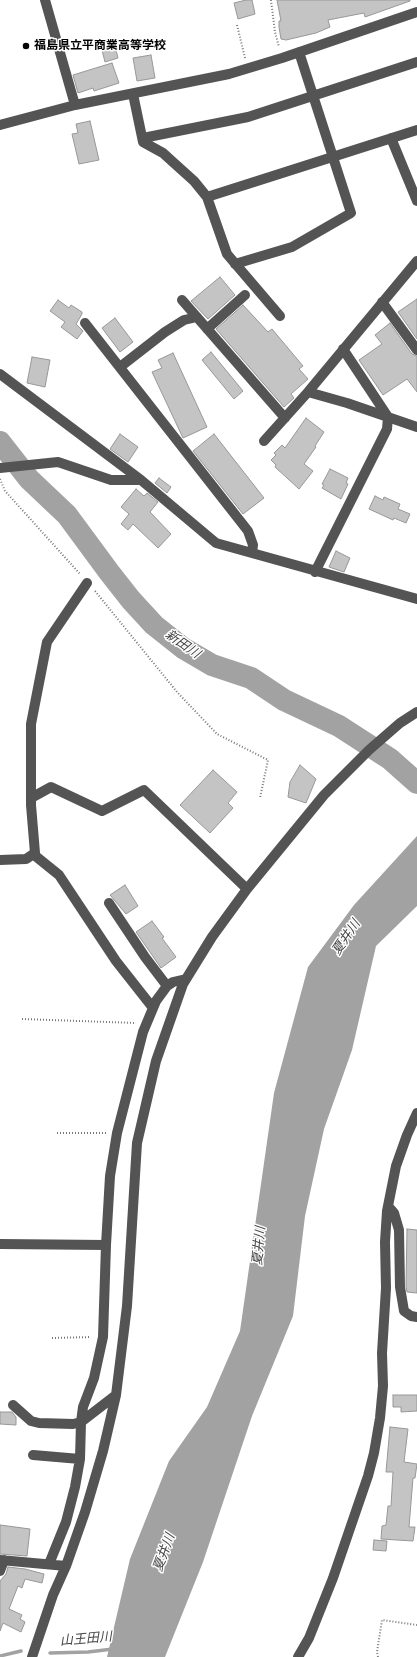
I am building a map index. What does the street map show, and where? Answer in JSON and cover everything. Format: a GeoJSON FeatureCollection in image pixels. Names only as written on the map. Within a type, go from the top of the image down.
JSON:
{"type":"FeatureCollection","features":[{"type":"Feature","properties":{"kind":"street"},"geometry":{"type":"LineString","coordinates":[[44,0],[75,105]]}},
{"type":"Feature","properties":{"kind":"street"},"geometry":{"type":"LineString","coordinates":[[0,125],[75,105],[247,69],[417,12]]}},
{"type":"Feature","properties":{"kind":"street"},"geometry":{"type":"LineString","coordinates":[[235,264],[292,247],[351,214],[299,52]]}},
{"type":"Feature","properties":{"kind":"street"},"geometry":{"type":"LineString","coordinates":[[143,138],[248,117],[417,62]]}},
{"type":"Feature","properties":{"kind":"street"},"geometry":{"type":"LineString","coordinates":[[133,94],[143,142],[163,153],[194,181],[207,197],[227,254],[280,316]]}},
{"type":"Feature","properties":{"kind":"street"},"geometry":{"type":"LineString","coordinates":[[207,197],[417,130]]}},
{"type":"Feature","properties":{"kind":"street"},"geometry":{"type":"LineString","coordinates":[[391,138],[417,201]]}},
{"type":"Feature","properties":{"kind":"street"},"geometry":{"type":"LineString","coordinates":[[264,441],[308,392],[417,260]]}},
{"type":"Feature","properties":{"kind":"street"},"geometry":{"type":"LineString","coordinates":[[207,329],[245,295]]}},
{"type":"Feature","properties":{"kind":"street"},"geometry":{"type":"LineString","coordinates":[[182,300],[285,418]]}},
{"type":"Feature","properties":{"kind":"street"},"geometry":{"type":"LineString","coordinates":[[382,302],[417,350]]}},
{"type":"Feature","properties":{"kind":"street"},"geometry":{"type":"LineString","coordinates":[[120,368],[165,332],[184,320],[197,317]]}},
{"type":"Feature","properties":{"kind":"street"},"geometry":{"type":"LineString","coordinates":[[85,323],[248,531],[254,545],[252,553]]}},
{"type":"Feature","properties":{"kind":"street"},"geometry":{"type":"LineString","coordinates":[[315,572],[387,429],[388,417],[343,349]]}},
{"type":"Feature","properties":{"kind":"street"},"geometry":{"type":"LineString","coordinates":[[0,374],[141,480],[216,543],[315,572],[417,599]]}},
{"type":"Feature","properties":{"kind":"street"},"geometry":{"type":"LineString","coordinates":[[308,392],[417,427]]}},
{"type":"Feature","properties":{"kind":"street"},"geometry":{"type":"LineString","coordinates":[[0,468],[58,462],[111,480],[141,480]]}},
{"type":"Feature","properties":{"kind":"street"},"geometry":{"type":"LineString","coordinates":[[0,860],[26,859],[35,853],[31,798],[31,724],[47,642],[87,583]]}},
{"type":"Feature","properties":{"kind":"street"},"geometry":{"type":"LineString","coordinates":[[32,1657],[53,1595],[66,1566],[103,1451],[116,1395],[127,1306],[137,1143],[156,1061],[183,984],[212,937],[247,889],[324,795],[369,750],[400,723],[417,712]]}},
{"type":"Feature","properties":{"kind":"street"},"geometry":{"type":"LineString","coordinates":[[31,798],[51,787],[102,810],[144,790],[247,889]]}},
{"type":"Feature","properties":{"kind":"street"},"geometry":{"type":"LineString","coordinates":[[33,854],[59,875],[116,961],[152,1008]]}},
{"type":"Feature","properties":{"kind":"street"},"geometry":{"type":"LineString","coordinates":[[109,903],[145,957],[167,986]]}},
{"type":"Feature","properties":{"kind":"street"},"geometry":{"type":"LineString","coordinates":[[49,1564],[66,1522],[75,1487],[80,1459],[80,1422],[83,1407],[94,1378],[102,1337],[110,1176],[117,1133],[147,1021],[152,1008],[167,986],[173,982],[186,979]]}},
{"type":"Feature","properties":{"kind":"street"},"geometry":{"type":"LineString","coordinates":[[298,1657],[309,1638],[333,1578],[368,1476],[374,1453],[380,1418],[383,1386],[382,1353],[386,1288],[385,1242],[388,1206],[396,1166],[406,1135],[417,1113]]}},
{"type":"Feature","properties":{"kind":"street"},"geometry":{"type":"LineString","coordinates":[[388,1206],[394,1213],[399,1230],[400,1287],[404,1311],[411,1316],[417,1317]]}},
{"type":"Feature","properties":{"kind":"street"},"geometry":{"type":"LineString","coordinates":[[0,1244],[106,1245]]}},
{"type":"Feature","properties":{"kind":"street"},"geometry":{"type":"LineString","coordinates":[[13,1405],[31,1420],[39,1424],[73,1424],[80,1422],[116,1395]]}},
{"type":"Feature","properties":{"kind":"street"},"geometry":{"type":"LineString","coordinates":[[33,1455],[80,1459]]}},
{"type":"Feature","properties":{"kind":"street"},"geometry":{"type":"LineString","coordinates":[[0,1571],[2,1560],[66,1566]]}},
{"type":"Feature","properties":{"kind":"path"},"geometry":{"type":"LineString","coordinates":[[271,0],[275,32],[282,58]]}},
{"type":"Feature","properties":{"kind":"path"},"geometry":{"type":"LineString","coordinates":[[237,24],[247,69]]}},
{"type":"Feature","properties":{"kind":"path"},"geometry":{"type":"LineString","coordinates":[[0,478],[5,491],[87,583],[177,692],[217,734],[268,760],[260,798]]}},
{"type":"Feature","properties":{"kind":"path"},"geometry":{"type":"LineString","coordinates":[[22,1019],[136,1023],[147,1021]]}},
{"type":"Feature","properties":{"kind":"path"},"geometry":{"type":"LineString","coordinates":[[57,1133],[117,1133]]}},
{"type":"Feature","properties":{"kind":"path"},"geometry":{"type":"LineString","coordinates":[[52,1338],[102,1337]]}},
{"type":"Feature","properties":{"kind":"path"},"geometry":{"type":"LineString","coordinates":[[378,1657],[377,1652],[382,1620],[417,1625]]}},
{"type":"Feature","properties":{"kind":"water","name":"夏井川"},"geometry":{"type":"Polygon","coordinates":[[[417,836],[417,906],[376,946],[352,1050],[324,1129],[305,1216],[293,1316],[252,1416],[203,1562],[165,1657],[107,1657],[130,1559],[169,1461],[207,1407],[240,1331],[274,1093],[308,967],[354,905],[417,836]]]}},
{"type":"Feature","properties":{"kind":"building"},"geometry":{"type":"Polygon","coordinates":[[[252,0],[255,14],[238,19],[234,3],[252,0]]]}},
{"type":"Feature","properties":{"kind":"building"},"geometry":{"type":"Polygon","coordinates":[[[277,0],[410,1],[365,17],[364,13],[328,20],[330,27],[316,33],[286,40],[281,39],[279,21],[281,21],[277,0]]]}},
{"type":"Feature","properties":{"kind":"building"},"geometry":{"type":"Polygon","coordinates":[[[114,42],[118,58],[105,62],[101,46],[114,42]]]}},
{"type":"Feature","properties":{"kind":"building"},"geometry":{"type":"Polygon","coordinates":[[[151,55],[155,78],[137,81],[133,58],[151,55]]]}},
{"type":"Feature","properties":{"kind":"building"},"geometry":{"type":"Polygon","coordinates":[[[112,63],[119,83],[94,91],[93,88],[78,93],[73,75],[112,63]]]}},
{"type":"Feature","properties":{"kind":"building"},"geometry":{"type":"Polygon","coordinates":[[[90,121],[99,160],[79,164],[72,134],[78,133],[76,124],[90,121]]]}},
{"type":"Feature","properties":{"kind":"building"},"geometry":{"type":"Polygon","coordinates":[[[220,277],[235,295],[208,319],[191,301],[220,277]]]}},
{"type":"Feature","properties":{"kind":"building"},"geometry":{"type":"Polygon","coordinates":[[[417,299],[417,339],[398,312],[417,299]]]}},
{"type":"Feature","properties":{"kind":"building"},"geometry":{"type":"Polygon","coordinates":[[[58,300],[69,308],[71,305],[82,312],[76,324],[83,331],[77,339],[61,327],[65,322],[50,311],[58,300]]]}},
{"type":"Feature","properties":{"kind":"building"},"geometry":{"type":"Polygon","coordinates":[[[243,305],[268,332],[272,329],[303,366],[299,369],[308,379],[291,394],[294,398],[284,407],[216,329],[243,305]]]}},
{"type":"Feature","properties":{"kind":"building"},"geometry":{"type":"Polygon","coordinates":[[[115,318],[133,342],[120,352],[102,328],[115,318]]]}},
{"type":"Feature","properties":{"kind":"building"},"geometry":{"type":"Polygon","coordinates":[[[390,323],[412,354],[417,356],[417,392],[407,379],[383,395],[359,360],[382,344],[375,335],[390,323]]]}},
{"type":"Feature","properties":{"kind":"building"},"geometry":{"type":"Polygon","coordinates":[[[211,352],[243,391],[234,399],[202,360],[211,352]]]}},
{"type":"Feature","properties":{"kind":"building"},"geometry":{"type":"Polygon","coordinates":[[[173,353],[207,427],[183,438],[152,372],[162,368],[158,360],[173,353]]]}},
{"type":"Feature","properties":{"kind":"building"},"geometry":{"type":"Polygon","coordinates":[[[32,357],[50,360],[45,387],[27,383],[32,357]]]}},
{"type":"Feature","properties":{"kind":"building"},"geometry":{"type":"Polygon","coordinates":[[[306,418],[324,432],[304,464],[313,471],[299,489],[275,467],[276,465],[271,460],[276,455],[274,453],[282,445],[285,448],[306,418]]]}},
{"type":"Feature","properties":{"kind":"building"},"geometry":{"type":"Polygon","coordinates":[[[120,434],[138,447],[128,462],[110,449],[120,434]]]}},
{"type":"Feature","properties":{"kind":"building"},"geometry":{"type":"Polygon","coordinates":[[[214,434],[264,498],[243,514],[193,451],[214,434]]]}},
{"type":"Feature","properties":{"kind":"building"},"geometry":{"type":"Polygon","coordinates":[[[330,469],[348,478],[346,483],[348,484],[341,499],[322,488],[324,485],[322,484],[330,469]]]}},
{"type":"Feature","properties":{"kind":"building"},"geometry":{"type":"Polygon","coordinates":[[[159,478],[171,487],[167,493],[155,483],[159,478]]]}},
{"type":"Feature","properties":{"kind":"building"},"geometry":{"type":"Polygon","coordinates":[[[136,489],[144,496],[147,493],[158,502],[150,512],[171,534],[158,548],[133,524],[128,530],[121,524],[129,514],[121,507],[136,489]]]}},
{"type":"Feature","properties":{"kind":"building"},"geometry":{"type":"Polygon","coordinates":[[[375,496],[383,500],[384,497],[400,504],[398,509],[410,514],[406,523],[394,518],[393,520],[369,509],[375,496]]]}},
{"type":"Feature","properties":{"kind":"building"},"geometry":{"type":"Polygon","coordinates":[[[336,551],[350,558],[344,572],[329,567],[336,551]]]}},
{"type":"Feature","properties":{"kind":"building"},"geometry":{"type":"Polygon","coordinates":[[[300,765],[316,779],[306,803],[288,797],[290,782],[300,765]]]}},
{"type":"Feature","properties":{"kind":"building"},"geometry":{"type":"Polygon","coordinates":[[[213,770],[237,792],[228,803],[233,808],[210,833],[180,805],[213,770]]]}},
{"type":"Feature","properties":{"kind":"building"},"geometry":{"type":"Polygon","coordinates":[[[125,885],[138,906],[126,914],[110,895],[125,885]]]}},
{"type":"Feature","properties":{"kind":"building"},"geometry":{"type":"Polygon","coordinates":[[[152,921],[176,957],[161,968],[136,932],[152,921]]]}},
{"type":"Feature","properties":{"kind":"building"},"geometry":{"type":"Polygon","coordinates":[[[407,1229],[417,1230],[417,1293],[407,1292],[406,1286],[407,1229]]]}},
{"type":"Feature","properties":{"kind":"building"},"geometry":{"type":"Polygon","coordinates":[[[393,1395],[417,1395],[417,1411],[401,1412],[401,1407],[393,1407],[393,1395]]]}},
{"type":"Feature","properties":{"kind":"building"},"geometry":{"type":"Polygon","coordinates":[[[0,1412],[12,1412],[16,1417],[16,1425],[0,1424],[0,1412]]]}},
{"type":"Feature","properties":{"kind":"building"},"geometry":{"type":"Polygon","coordinates":[[[390,1427],[408,1429],[404,1462],[417,1464],[415,1478],[413,1478],[409,1527],[415,1527],[413,1541],[381,1539],[382,1526],[386,1525],[388,1506],[391,1506],[393,1472],[386,1472],[390,1427]]]}},
{"type":"Feature","properties":{"kind":"building"},"geometry":{"type":"Polygon","coordinates":[[[0,1525],[30,1529],[27,1556],[0,1554],[0,1525]]]}},
{"type":"Feature","properties":{"kind":"building"},"geometry":{"type":"Polygon","coordinates":[[[374,1540],[387,1541],[386,1551],[373,1550],[374,1540]]]}},
{"type":"Feature","properties":{"kind":"building"},"geometry":{"type":"Polygon","coordinates":[[[8,1567],[25,1569],[44,1574],[42,1583],[25,1579],[22,1588],[18,1586],[9,1609],[22,1615],[20,1619],[25,1622],[21,1632],[3,1623],[0,1631],[0,1581],[6,1574],[8,1567]]]}},
{"type":"Feature","properties":{"kind":"waterway","name":"新田川"},"geometry":{"type":"LineString","coordinates":[[0,442],[29,479],[67,515],[131,600],[154,625],[183,648],[212,665],[251,678],[284,700],[339,726],[390,759],[417,783]]}},
{"type":"Feature","properties":{"kind":"waterway","name":"山王田川"},"geometry":{"type":"LineString","coordinates":[[50,1653],[88,1652],[113,1649]]}},
{"type":"Feature","properties":{"kind":"waterway","name":"山王田川"},"geometry":{"type":"LineString","coordinates":[[0,1656],[21,1651]]}},
{"type":"Feature","properties":{"kind":"place","name":"福島県立平商業高等学校"},"geometry":{"type":"Point","coordinates":[26,46]}}]}
